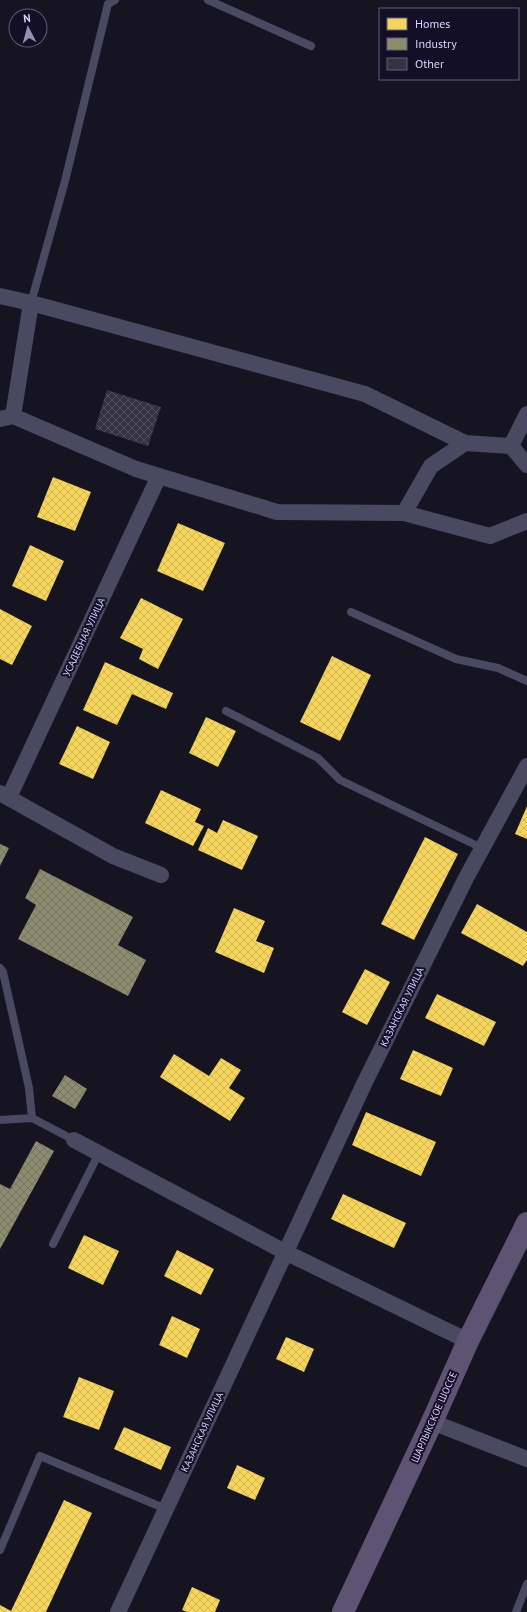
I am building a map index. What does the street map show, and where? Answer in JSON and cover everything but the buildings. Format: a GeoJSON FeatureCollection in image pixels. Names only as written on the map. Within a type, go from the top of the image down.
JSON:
{"type":"FeatureCollection","features":[{"type":"Feature","properties":{"kind":"main road","name":"ШАРЛЫКСКОЕ ШОССЕ"},"geometry":{"type":"LineString","coordinates":[[343,1612],[432,1422],[468,1341],[527,1223]]}},
{"type":"Feature","properties":{"kind":"street"},"geometry":{"type":"LineString","coordinates":[[0,296],[31,303],[365,394],[465,443],[511,446],[527,465]]}},
{"type":"Feature","properties":{"kind":"street"},"geometry":{"type":"LineString","coordinates":[[31,303],[7,417],[136,469],[277,512],[404,513],[490,536],[527,521]]}},
{"type":"Feature","properties":{"kind":"street"},"geometry":{"type":"LineString","coordinates":[[511,446],[527,414]]}},
{"type":"Feature","properties":{"kind":"street"},"geometry":{"type":"LineString","coordinates":[[404,513],[431,466],[465,443]]}},
{"type":"Feature","properties":{"kind":"street","name":"УСАДЕБНАЯ УЛИЦА"},"geometry":{"type":"LineString","coordinates":[[4,795],[159,476]]}},
{"type":"Feature","properties":{"kind":"street","name":"КАЗАНСКАЯ УЛИЦА"},"geometry":{"type":"LineString","coordinates":[[118,1612],[364,1084],[482,848],[527,766]]}},
{"type":"Feature","properties":{"kind":"street"},"geometry":{"type":"LineString","coordinates":[[4,795],[113,856],[161,875]]}},
{"type":"Feature","properties":{"kind":"street"},"geometry":{"type":"LineString","coordinates":[[74,1140],[286,1252],[468,1341]]}},
{"type":"Feature","properties":{"kind":"street"},"geometry":{"type":"LineString","coordinates":[[432,1422],[527,1459]]}},
{"type":"Feature","properties":{"kind":"lane"},"geometry":{"type":"LineString","coordinates":[[31,303],[65,181],[108,4],[115,0]]}},
{"type":"Feature","properties":{"kind":"lane"},"geometry":{"type":"LineString","coordinates":[[208,0],[311,46]]}},
{"type":"Feature","properties":{"kind":"lane"},"geometry":{"type":"LineString","coordinates":[[351,612],[456,659],[498,668],[527,680]]}},
{"type":"Feature","properties":{"kind":"lane"},"geometry":{"type":"LineString","coordinates":[[226,711],[318,758],[340,780],[482,848]]}},
{"type":"Feature","properties":{"kind":"lane"},"geometry":{"type":"LineString","coordinates":[[0,968],[3,972],[29,1088],[32,1118]]}},
{"type":"Feature","properties":{"kind":"lane"},"geometry":{"type":"LineString","coordinates":[[0,1120],[32,1118],[74,1140]]}},
{"type":"Feature","properties":{"kind":"lane"},"geometry":{"type":"LineString","coordinates":[[53,1244],[99,1153]]}},
{"type":"Feature","properties":{"kind":"lane"},"geometry":{"type":"LineString","coordinates":[[0,1550],[40,1456],[166,1509]]}},
{"type":"Feature","properties":{"kind":"lane"},"geometry":{"type":"LineString","coordinates":[[516,1612],[527,1584]]}}]}
